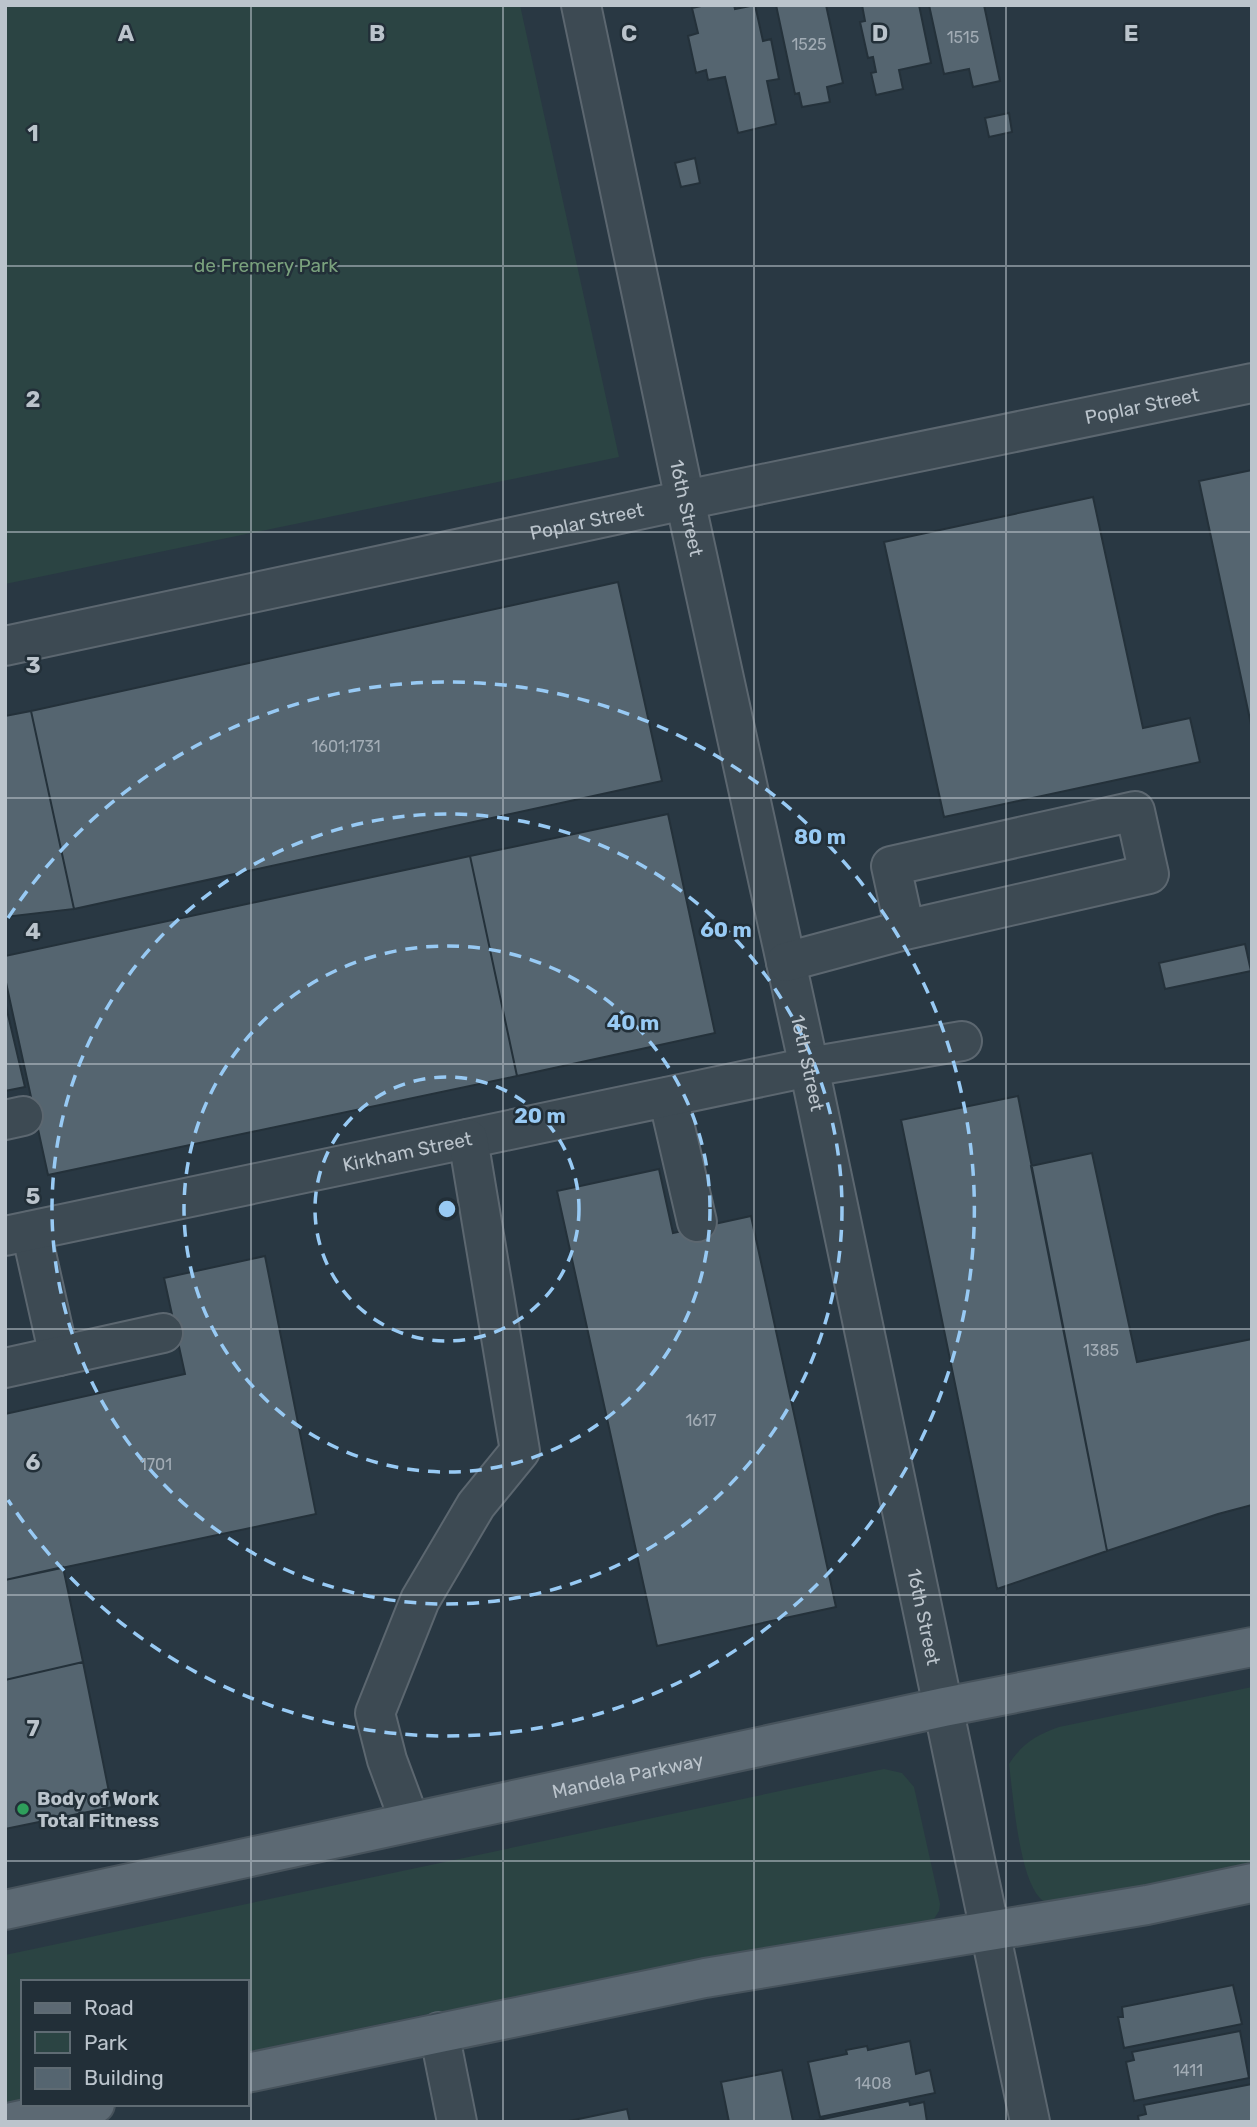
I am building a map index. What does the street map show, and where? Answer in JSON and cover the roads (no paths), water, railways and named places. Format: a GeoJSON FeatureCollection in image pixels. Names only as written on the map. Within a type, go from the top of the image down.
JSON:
{"type":"FeatureCollection","features":[{"type":"Feature","properties":{"kind":"main road","name":"Mandela Parkway"},"geometry":{"type":"LineString","coordinates":[[5,1910],[944,1707],[1252,1647]]}},
{"type":"Feature","properties":{"kind":"main road"},"geometry":{"type":"LineString","coordinates":[[248,2073],[705,1978],[1147,1905],[1252,1883]]}},
{"type":"Feature","properties":{"kind":"main road"},"geometry":{"type":"LineString","coordinates":[[12,2122],[86,2106]]}},
{"type":"Feature","properties":{"kind":"street","name":"16th Street"},"geometry":{"type":"LineString","coordinates":[[581,5],[685,500],[809,1067],[1030,2122]]}},
{"type":"Feature","properties":{"kind":"street","name":"Poplar Street"},"geometry":{"type":"LineString","coordinates":[[5,646],[685,500],[1252,383]]}},
{"type":"Feature","properties":{"kind":"street"},"geometry":{"type":"LineString","coordinates":[[786,962],[905,930],[1149,874],[1135,811],[891,866],[905,930]]}},
{"type":"Feature","properties":{"kind":"street","name":"Kirkham Street"},"geometry":{"type":"LineString","coordinates":[[18,1233],[809,1067],[962,1041]]}},
{"type":"Feature","properties":{"kind":"street"},"geometry":{"type":"LineString","coordinates":[[668,1097],[697,1222]]}},
{"type":"Feature","properties":{"kind":"street"},"geometry":{"type":"LineString","coordinates":[[410,1822],[387,1760],[375,1713],[420,1600],[476,1505],[520,1451],[468,1139]]}},
{"type":"Feature","properties":{"kind":"street"},"geometry":{"type":"LineString","coordinates":[[18,1233],[59,1356]]}},
{"type":"Feature","properties":{"kind":"street"},"geometry":{"type":"LineString","coordinates":[[5,1368],[163,1333]]}},
{"type":"Feature","properties":{"kind":"street"},"geometry":{"type":"LineString","coordinates":[[439,2032],[457,2122]]}},
{"type":"Feature","properties":{"kind":"place","name":"Body of Work Total Fitness"},"geometry":{"type":"Point","coordinates":[23,1809]}},
{"type":"Feature","properties":{"kind":"park label","name":"de Fremery Park"},"geometry":{"type":"Point","coordinates":[266,265]}}]}
